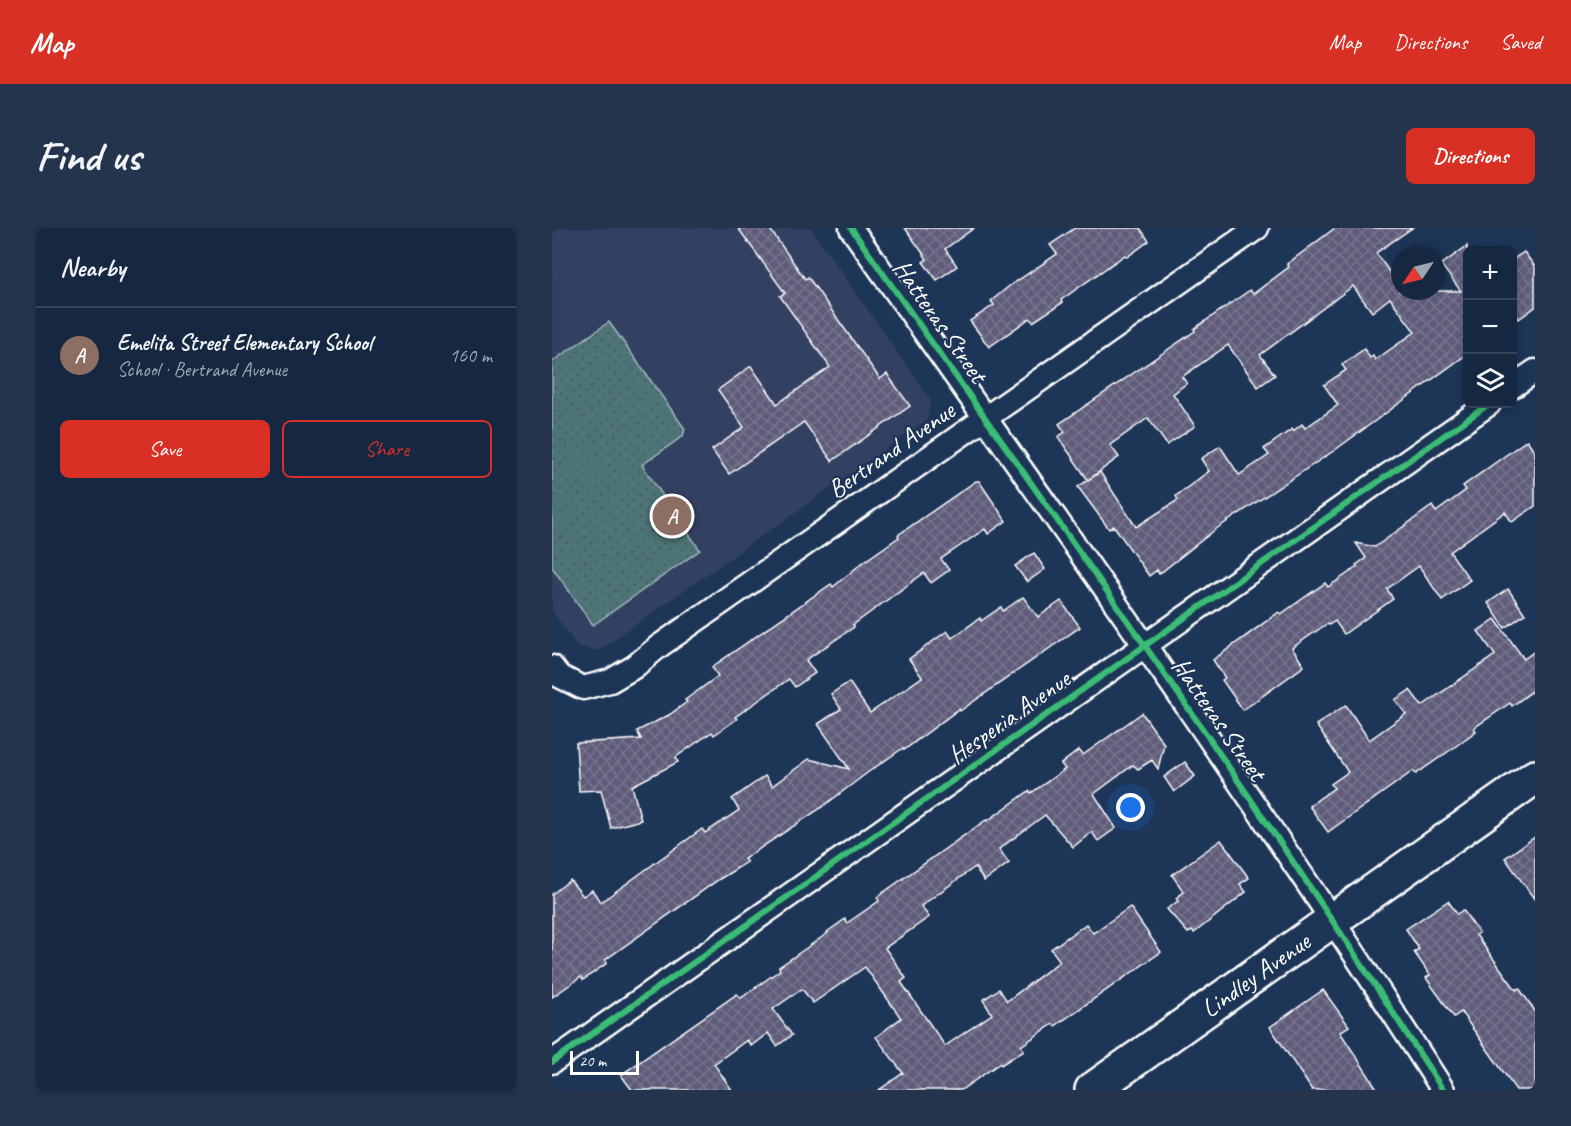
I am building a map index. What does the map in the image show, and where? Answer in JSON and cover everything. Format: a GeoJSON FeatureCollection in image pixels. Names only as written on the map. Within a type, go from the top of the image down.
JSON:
{"type":"FeatureCollection","features":[{"type":"Feature","properties":{"kind":"main road","name":"Lindley Avenue"},"geometry":{"type":"LineString","coordinates":[[1092,1090],[1535,777]]}},
{"type":"Feature","properties":{"kind":"street","name":"Hatteras Street"},"geometry":{"type":"LineString","coordinates":[[851,228],[1334,920],[1443,1090]]}},
{"type":"Feature","properties":{"kind":"street","name":"Bertrand Avenue"},"geometry":{"type":"LineString","coordinates":[[552,667],[559,676],[583,688],[610,681],[634,667],[657,647],[1257,228]]}},
{"type":"Feature","properties":{"kind":"street"},"geometry":{"type":"LineString","coordinates":[[1517,384],[1535,371]]}},
{"type":"Feature","properties":{"kind":"street","name":"Hesperia Avenue"},"geometry":{"type":"LineString","coordinates":[[552,1062],[1483,408]]}},
{"type":"Feature","properties":{"kind":"shaded area"},"geometry":{"type":"Polygon","coordinates":[[[552,228],[811,228],[931,400],[927,420],[598,651],[577,646],[552,611],[552,228]]]}},
{"type":"Feature","properties":{"kind":"green space"},"geometry":{"type":"Polygon","coordinates":[[[609,322],[685,429],[683,436],[642,465],[700,550],[593,625],[552,567],[552,362],[609,322]]]}},
{"type":"Feature","properties":{"kind":"building"},"geometry":{"type":"Polygon","coordinates":[[[738,228],[769,228],[805,279],[808,277],[880,379],[887,374],[910,406],[832,461],[804,422],[729,474],[712,450],[744,427],[718,390],[751,366],[777,404],[830,367],[780,296],[785,293],[738,228]]]}},
{"type":"Feature","properties":{"kind":"building"},"geometry":{"type":"Polygon","coordinates":[[[905,228],[974,228],[945,249],[957,266],[937,280],[923,262],[927,259],[905,228]]]}},
{"type":"Feature","properties":{"kind":"building"},"geometry":{"type":"Polygon","coordinates":[[[1075,228],[1140,228],[1149,241],[1061,300],[1062,303],[1033,322],[1030,318],[989,347],[970,321],[994,305],[991,301],[1008,287],[1057,254],[1050,245],[1075,228]]]}},
{"type":"Feature","properties":{"kind":"building"},"geometry":{"type":"Polygon","coordinates":[[[1335,228],[1412,228],[1376,253],[1391,274],[1391,299],[1372,312],[1353,286],[1260,355],[1275,375],[1258,387],[1228,345],[1182,377],[1187,383],[1173,394],[1195,426],[1167,445],[1148,418],[1110,445],[1119,457],[1088,480],[1058,437],[1065,432],[1059,424],[1195,331],[1194,329],[1250,290],[1253,294],[1289,267],[1287,264],[1335,228]]]}},
{"type":"Feature","properties":{"kind":"building"},"geometry":{"type":"Polygon","coordinates":[[[1463,249],[1463,357],[1335,450],[1216,529],[1159,574],[1157,570],[1149,576],[1114,526],[1109,529],[1078,487],[1100,472],[1136,527],[1178,500],[1176,496],[1209,471],[1201,459],[1220,446],[1239,475],[1269,455],[1264,449],[1292,429],[1293,431],[1302,424],[1305,428],[1338,405],[1324,385],[1346,370],[1342,365],[1364,349],[1370,358],[1373,356],[1375,360],[1415,332],[1391,300],[1445,300],[1445,291],[1461,291],[1445,270],[1445,262],[1463,249]]]}},
{"type":"Feature","properties":{"kind":"building"},"geometry":{"type":"Polygon","coordinates":[[[1524,252],[1535,267],[1535,307],[1519,319],[1517,316],[1517,257],[1524,252]]]}},
{"type":"Feature","properties":{"kind":"building"},"geometry":{"type":"Polygon","coordinates":[[[1527,440],[1535,452],[1535,506],[1512,522],[1505,512],[1450,552],[1470,580],[1442,600],[1419,566],[1387,589],[1393,599],[1344,634],[1335,621],[1329,625],[1328,623],[1292,648],[1304,666],[1243,710],[1222,680],[1225,678],[1213,660],[1279,612],[1281,614],[1325,583],[1328,587],[1357,567],[1356,565],[1366,558],[1356,543],[1375,547],[1432,506],[1436,512],[1466,490],[1463,486],[1527,440]]]}},
{"type":"Feature","properties":{"kind":"building"},"geometry":{"type":"Polygon","coordinates":[[[979,481],[1006,521],[988,534],[985,529],[941,559],[949,570],[931,583],[924,573],[853,625],[854,627],[806,660],[815,673],[795,687],[789,679],[735,717],[737,719],[714,735],[712,732],[676,757],[678,762],[632,786],[641,820],[611,828],[601,790],[579,791],[576,743],[641,739],[637,731],[669,715],[718,676],[712,667],[831,584],[833,587],[899,537],[898,535],[979,481]]]}},
{"type":"Feature","properties":{"kind":"building"},"geometry":{"type":"Polygon","coordinates":[[[1034,553],[1045,569],[1027,582],[1015,566],[1034,553]]]}},
{"type":"Feature","properties":{"kind":"building"},"geometry":{"type":"Polygon","coordinates":[[[1508,589],[1525,614],[1505,628],[1488,603],[1508,589]]]}},
{"type":"Feature","properties":{"kind":"building"},"geometry":{"type":"Polygon","coordinates":[[[1023,597],[1038,617],[1061,601],[1080,627],[744,859],[747,862],[605,960],[607,963],[583,980],[581,977],[552,997],[552,894],[570,880],[583,896],[592,890],[601,902],[702,829],[705,833],[739,810],[732,799],[765,776],[772,786],[809,759],[849,769],[818,724],[841,709],[831,694],[849,682],[870,713],[922,677],[909,659],[947,631],[952,638],[980,618],[981,621],[1001,607],[1003,611],[1023,597]]]}},
{"type":"Feature","properties":{"kind":"building"},"geometry":{"type":"Polygon","coordinates":[[[1495,619],[1524,659],[1535,651],[1535,689],[1512,706],[1510,703],[1474,728],[1476,731],[1452,749],[1416,774],[1413,771],[1328,832],[1309,806],[1334,788],[1331,784],[1348,772],[1316,725],[1346,705],[1369,740],[1406,714],[1395,700],[1410,690],[1422,706],[1495,655],[1478,631],[1495,619]]]}},
{"type":"Feature","properties":{"kind":"building"},"geometry":{"type":"Polygon","coordinates":[[[1142,713],[1164,744],[1158,769],[1152,760],[1138,769],[1133,765],[1094,794],[1116,828],[1098,841],[1092,832],[1073,847],[1045,815],[999,849],[1009,863],[984,881],[975,867],[921,906],[929,917],[885,948],[906,978],[901,982],[945,1046],[992,1014],[983,1000],[999,989],[1007,1001],[1060,961],[1051,949],[1086,924],[1093,933],[1130,907],[1161,952],[1055,1026],[1053,1024],[1021,1046],[1024,1050],[1001,1065],[1000,1063],[961,1090],[879,1090],[903,1073],[876,1037],[901,1018],[865,967],[813,1003],[802,989],[773,1009],[792,1035],[777,1046],[768,1033],[751,1046],[747,1040],[714,1064],[732,1090],[632,1090],[621,1075],[737,994],[741,998],[845,919],[847,923],[879,901],[877,897],[986,820],[1065,769],[1061,764],[1079,750],[1083,755],[1142,713]]]}},
{"type":"Feature","properties":{"kind":"building"},"geometry":{"type":"Polygon","coordinates":[[[1185,762],[1195,776],[1174,792],[1164,777],[1185,762]]]}},
{"type":"Feature","properties":{"kind":"building"},"geometry":{"type":"Polygon","coordinates":[[[1535,837],[1535,900],[1505,858],[1535,837]]]}},
{"type":"Feature","properties":{"kind":"building"},"geometry":{"type":"Polygon","coordinates":[[[1221,840],[1249,878],[1240,884],[1246,892],[1194,933],[1192,931],[1188,933],[1167,909],[1178,901],[1176,898],[1184,892],[1172,875],[1221,840]]]}},
{"type":"Feature","properties":{"kind":"building"},"geometry":{"type":"Polygon","coordinates":[[[1448,901],[1457,914],[1463,910],[1479,933],[1476,935],[1516,990],[1519,988],[1535,1011],[1535,1090],[1516,1090],[1461,1012],[1454,1017],[1426,978],[1430,975],[1414,952],[1419,949],[1406,929],[1448,901]]]}},
{"type":"Feature","properties":{"kind":"building"},"geometry":{"type":"Polygon","coordinates":[[[1323,990],[1349,1026],[1340,1032],[1378,1090],[1312,1090],[1270,1027],[1323,990]]]}},
{"type":"Feature","properties":{"kind":"cycle path"},"geometry":{"type":"LineString","coordinates":[[851,228],[1226,763],[1443,1090]]}},
{"type":"Feature","properties":{"kind":"cycle path"},"geometry":{"type":"LineString","coordinates":[[552,1062],[1483,408]]}},
{"type":"Feature","properties":{"kind":"place","name":"Emelita Street Elementary School"},"geometry":{"type":"Point","coordinates":[672,516]}}]}
